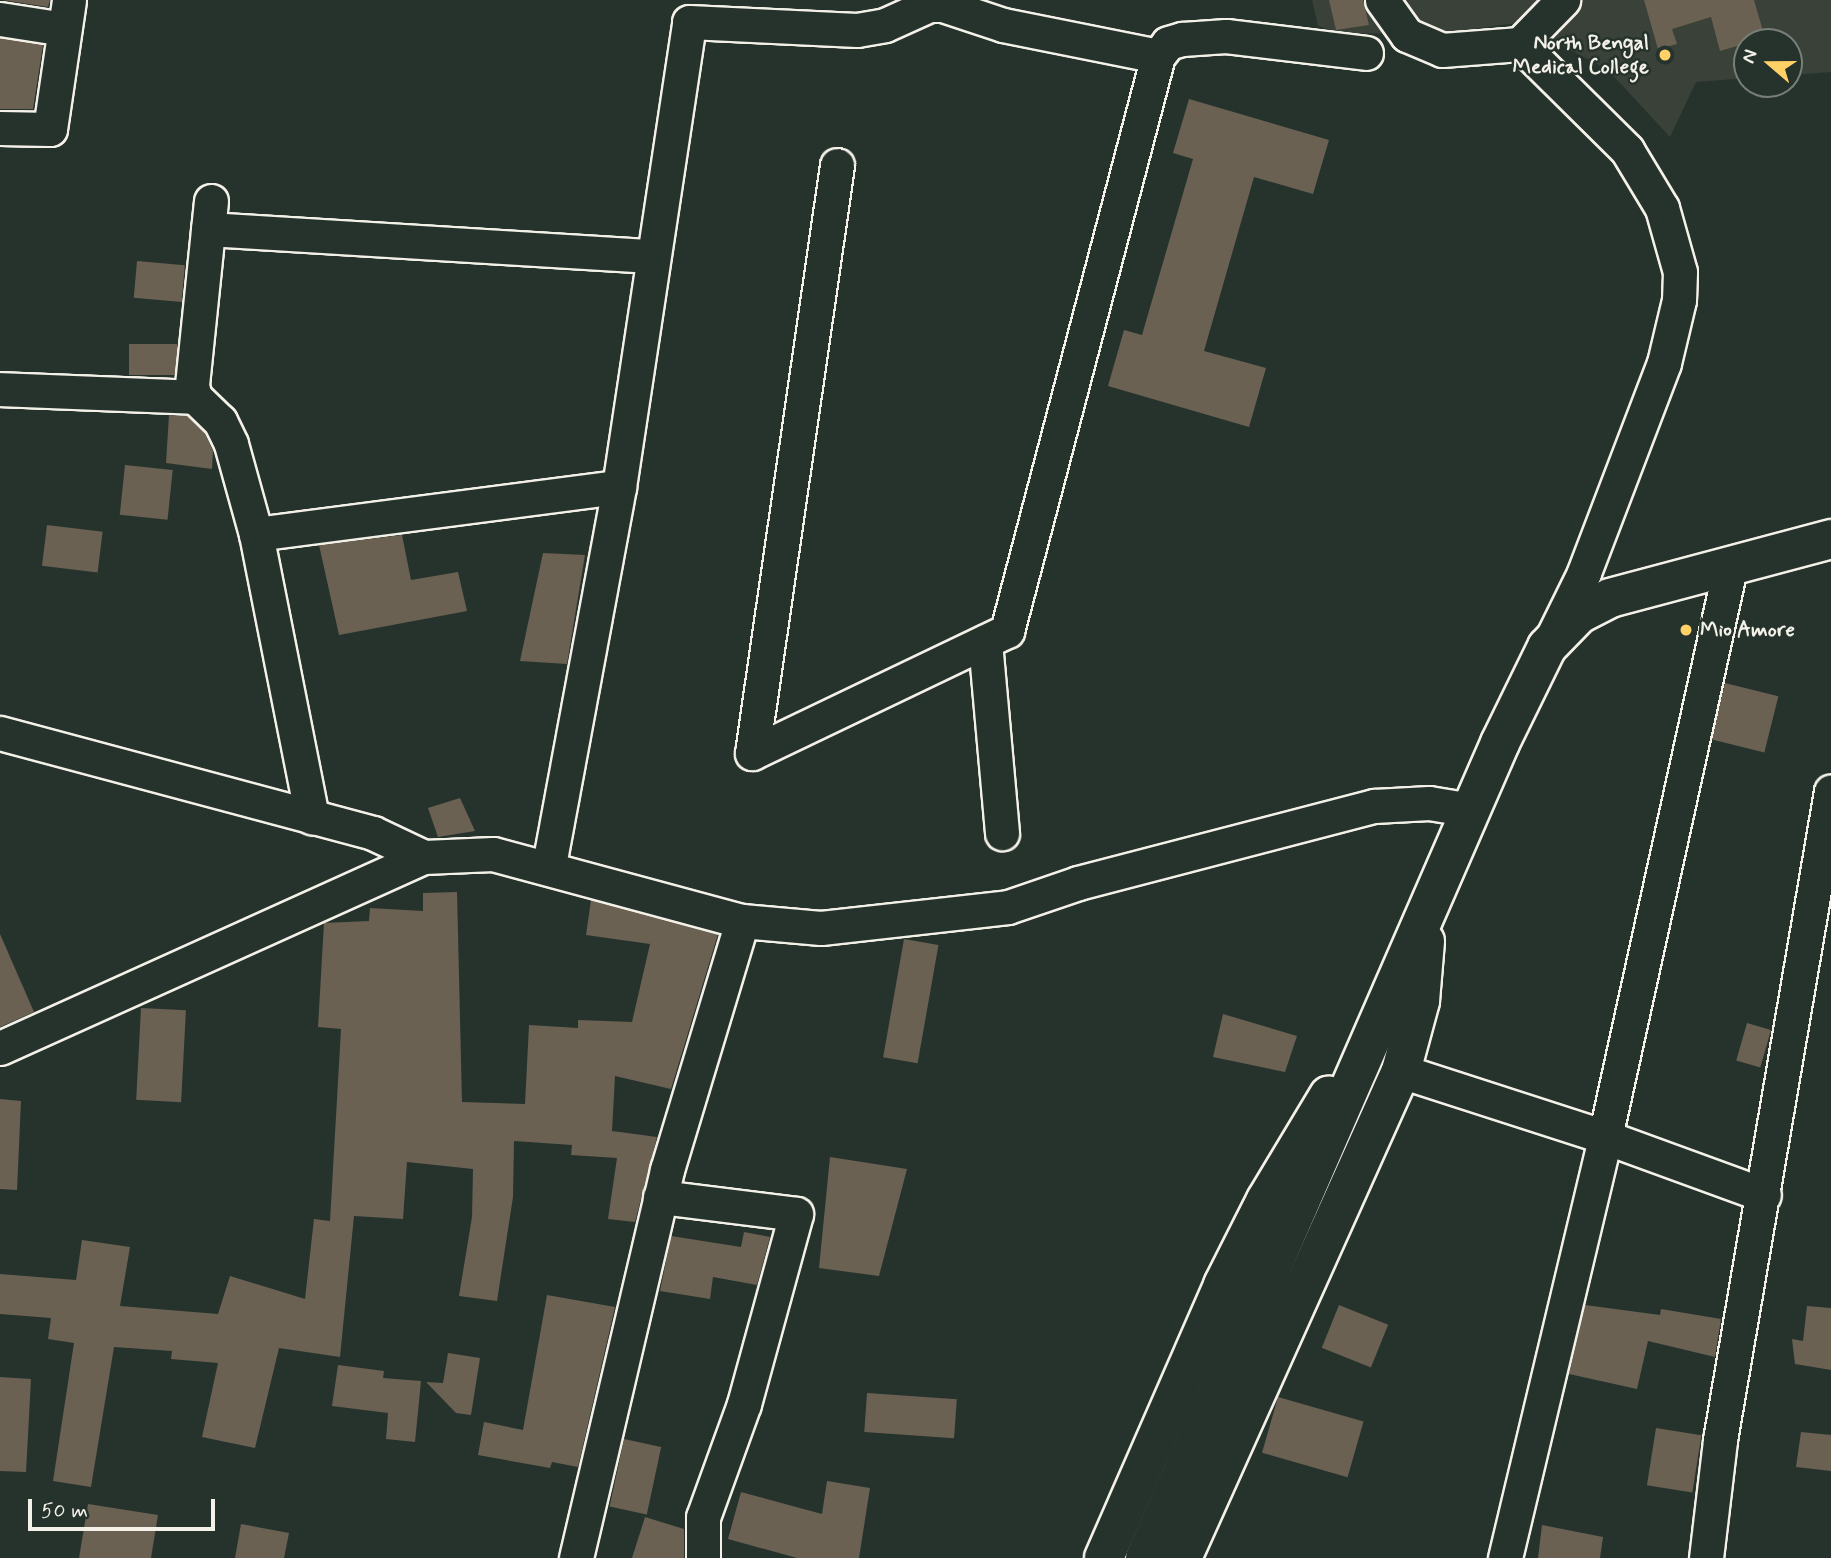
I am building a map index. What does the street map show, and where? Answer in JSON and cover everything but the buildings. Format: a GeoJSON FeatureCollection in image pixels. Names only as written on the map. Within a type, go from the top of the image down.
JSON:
{"type":"FeatureCollection","features":[{"type":"Feature","properties":{"kind":"main road"},"geometry":{"type":"LineString","coordinates":[[1145,1558],[1471,810],[1547,647],[1579,614],[1610,598],[1655,583],[1730,568],[1831,539]]}},
{"type":"Feature","properties":{"kind":"main road"},"geometry":{"type":"LineString","coordinates":[[1182,1558],[1401,1071],[1420,1000],[1428,911]]}},
{"type":"Feature","properties":{"kind":"main road"},"geometry":{"type":"LineString","coordinates":[[1104,1558],[1223,1285],[1266,1200],[1327,1096],[1358,1068]]}},
{"type":"Feature","properties":{"kind":"street"},"geometry":{"type":"LineString","coordinates":[[1382,0],[1407,35],[1442,50]]}},
{"type":"Feature","properties":{"kind":"street"},"geometry":{"type":"LineString","coordinates":[[837,165],[751,753],[1007,631],[1158,56],[1168,43],[1182,38],[1226,36],[1378,51],[1442,50],[1520,44],[1563,0]]}},
{"type":"Feature","properties":{"kind":"street"},"geometry":{"type":"LineString","coordinates":[[549,865],[620,487],[651,256],[689,22],[785,14],[857,30],[885,25],[929,5],[943,2],[1003,26],[1158,56]]}},
{"type":"Feature","properties":{"kind":"street"},"geometry":{"type":"LineString","coordinates":[[0,19],[66,14],[50,129],[0,128]]}},
{"type":"Feature","properties":{"kind":"street"},"geometry":{"type":"LineString","coordinates":[[1520,44],[1627,150],[1662,208],[1680,272],[1679,300],[1664,363],[1584,573],[1547,647]]}},
{"type":"Feature","properties":{"kind":"street"},"geometry":{"type":"LineString","coordinates":[[195,397],[193,363],[209,215],[651,256]]}},
{"type":"Feature","properties":{"kind":"street"},"geometry":{"type":"LineString","coordinates":[[0,389],[195,397],[220,421],[231,444],[256,534],[312,818]]}},
{"type":"Feature","properties":{"kind":"street"},"geometry":{"type":"LineString","coordinates":[[256,534],[620,487]]}},
{"type":"Feature","properties":{"kind":"street"},"geometry":{"type":"LineString","coordinates":[[1506,1558],[1605,1136],[1730,568]]}},
{"type":"Feature","properties":{"kind":"street"},"geometry":{"type":"LineString","coordinates":[[985,642],[1002,833]]}},
{"type":"Feature","properties":{"kind":"street"},"geometry":{"type":"LineString","coordinates":[[0,733],[373,833],[424,857]]}},
{"type":"Feature","properties":{"kind":"street"},"geometry":{"type":"LineString","coordinates":[[1706,1558],[1720,1440],[1831,791]]}},
{"type":"Feature","properties":{"kind":"street"},"geometry":{"type":"LineString","coordinates":[[0,1048],[424,857],[493,854],[549,865],[743,921],[821,928],[997,909],[1077,883],[1194,857],[1374,806],[1429,803],[1471,810]]}},
{"type":"Feature","properties":{"kind":"street"},"geometry":{"type":"LineString","coordinates":[[576,1558],[660,1197],[743,921]]}},
{"type":"Feature","properties":{"kind":"street"},"geometry":{"type":"LineString","coordinates":[[1401,1071],[1605,1136],[1764,1195]]}},
{"type":"Feature","properties":{"kind":"street"},"geometry":{"type":"LineString","coordinates":[[660,1197],[796,1214],[744,1404],[703,1517],[703,1558]]}},
{"type":"Feature","properties":{"kind":"shaded area","name":"North Bengal Medical College"},"geometry":{"type":"Polygon","coordinates":[[[1312,0],[1831,0],[1831,72],[1803,74],[1803,28],[1733,28],[1733,79],[1696,82],[1670,137],[1607,69],[1517,23],[1434,34],[1342,33],[1318,26],[1312,0]]]}},
{"type":"Feature","properties":{"kind":"place","name":"North Bengal Medical College"},"geometry":{"type":"Point","coordinates":[1665,55]}},
{"type":"Feature","properties":{"kind":"place","name":"Mio Amore"},"geometry":{"type":"Point","coordinates":[1686,630]}}]}
